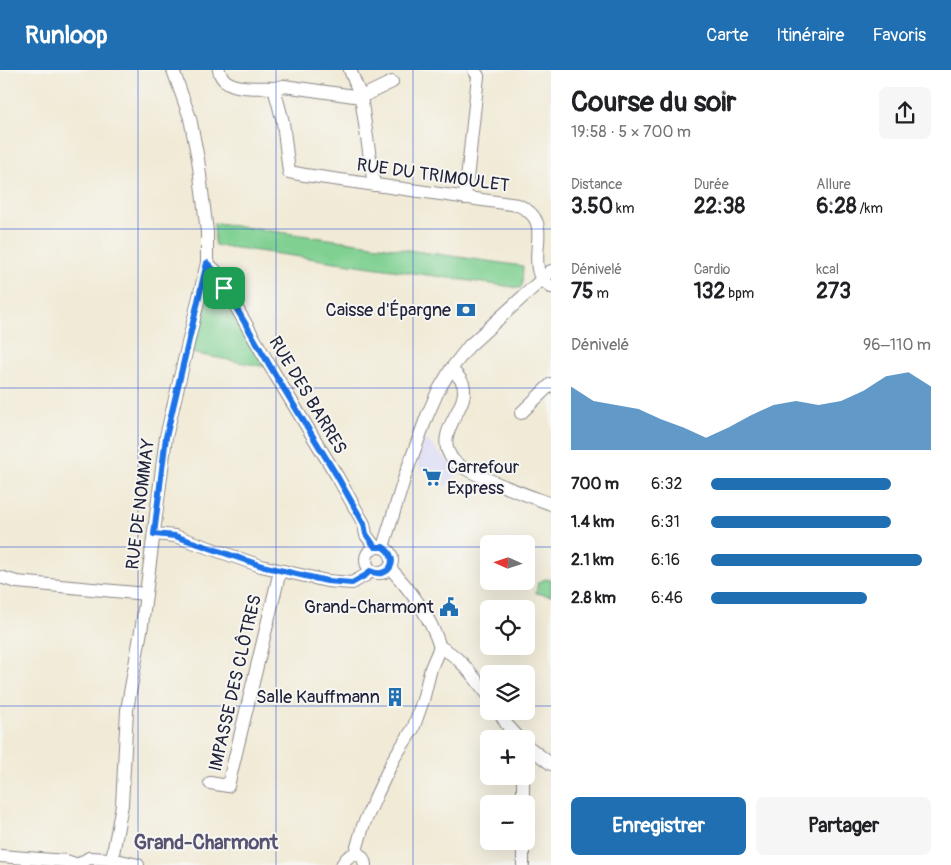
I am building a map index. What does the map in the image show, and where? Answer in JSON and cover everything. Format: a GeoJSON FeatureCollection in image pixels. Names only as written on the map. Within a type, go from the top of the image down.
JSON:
{"type":"FeatureCollection","features":[{"type":"Feature","properties":{"kind":"street","name":"RUE DE NOMMAY"},"geometry":{"type":"LineString","coordinates":[[112,859],[122,805],[127,710],[142,625],[166,437],[207,263],[207,232],[198,159],[190,118],[173,70]]}},
{"type":"Feature","properties":{"kind":"street"},"geometry":{"type":"LineString","coordinates":[[218,70],[224,81],[232,85],[274,88],[284,86],[361,98],[392,82]]}},
{"type":"Feature","properties":{"kind":"street"},"geometry":{"type":"LineString","coordinates":[[350,70],[361,98],[374,184]]}},
{"type":"Feature","properties":{"kind":"street"},"geometry":{"type":"LineString","coordinates":[[465,198],[478,76],[474,70]]}},
{"type":"Feature","properties":{"kind":"street","name":"RUE DU TRIMOULET"},"geometry":{"type":"LineString","coordinates":[[274,88],[283,122],[289,172],[518,205],[527,208],[546,228],[538,268],[548,279]]}},
{"type":"Feature","properties":{"kind":"street","name":"RUE DES BARRES"},"geometry":{"type":"LineString","coordinates":[[207,263],[214,270],[337,476],[364,524],[366,534],[379,547]]}},
{"type":"Feature","properties":{"kind":"street"},"geometry":{"type":"LineString","coordinates":[[379,547],[391,554],[393,560],[390,568],[383,573],[375,573],[370,571],[366,561],[368,552],[379,547],[426,416],[451,369],[469,346],[548,279]]}},
{"type":"Feature","properties":{"kind":"street"},"geometry":{"type":"LineString","coordinates":[[451,369],[461,379],[464,392],[447,434],[447,445],[454,461],[480,475],[551,504]]}},
{"type":"Feature","properties":{"kind":"street"},"geometry":{"type":"LineString","coordinates":[[521,413],[551,384]]}},
{"type":"Feature","properties":{"kind":"street"},"geometry":{"type":"LineString","coordinates":[[154,534],[175,536],[262,566],[327,581],[352,583],[370,571]]}},
{"type":"Feature","properties":{"kind":"street"},"geometry":{"type":"LineString","coordinates":[[355,854],[363,826],[377,794],[394,758],[413,729],[440,647],[428,616],[412,593],[390,568]]}},
{"type":"Feature","properties":{"kind":"street","name":"IMPASSE DES CLÔTRES"},"geometry":{"type":"LineString","coordinates":[[210,783],[228,786],[280,571]]}},
{"type":"Feature","properties":{"kind":"street"},"geometry":{"type":"LineString","coordinates":[[0,577],[17,582],[146,594]]}},
{"type":"Feature","properties":{"kind":"street"},"geometry":{"type":"LineString","coordinates":[[440,647],[447,650],[480,685]]}},
{"type":"Feature","properties":{"kind":"street"},"geometry":{"type":"LineString","coordinates":[[504,720],[512,730]]}},
{"type":"Feature","properties":{"kind":"street"},"geometry":{"type":"LineString","coordinates":[[535,754],[551,764]]}},
{"type":"Feature","properties":{"kind":"street"},"geometry":{"type":"LineString","coordinates":[[523,850],[523,865]]}},
{"type":"Feature","properties":{"kind":"street"},"geometry":{"type":"LineString","coordinates":[[342,865],[344,859],[349,855],[355,854],[361,856],[365,865]]}},
{"type":"Feature","properties":{"kind":"street"},"geometry":{"type":"LineString","coordinates":[[0,856],[66,861],[78,865],[89,858],[112,859],[138,865]]}},
{"type":"Feature","properties":{"kind":"shaded area"},"geometry":{"type":"Polygon","coordinates":[[[426,439],[459,473],[445,487],[432,469],[423,472],[417,464],[426,439]]]}},
{"type":"Feature","properties":{"kind":"green space"},"geometry":{"type":"Polygon","coordinates":[[[214,223],[523,266],[522,286],[520,288],[215,245],[214,223]]]}},
{"type":"Feature","properties":{"kind":"green space"},"geometry":{"type":"Polygon","coordinates":[[[222,292],[266,367],[191,353],[209,293],[222,292]]]}},
{"type":"Feature","properties":{"kind":"green space"},"geometry":{"type":"Polygon","coordinates":[[[546,579],[551,580],[551,596],[536,593],[538,582],[546,579]]]}},
{"type":"Feature","properties":{"kind":"place","name":"Caisse d'Épargne"},"geometry":{"type":"Point","coordinates":[466,310]}},
{"type":"Feature","properties":{"kind":"place","name":"Carrefour Express"},"geometry":{"type":"Point","coordinates":[432,477]}},
{"type":"Feature","properties":{"kind":"place","name":"Grand-Charmont"},"geometry":{"type":"Point","coordinates":[449,607]}},
{"type":"Feature","properties":{"kind":"place","name":"Salle Kauffmann"},"geometry":{"type":"Point","coordinates":[395,697]}},
{"type":"Feature","properties":{"kind":"district","name":"Grand-Charmont"},"geometry":{"type":"Point","coordinates":[206,842]}},
{"type":"Feature","properties":{"kind":"route"},"geometry":{"type":"LineString","coordinates":[[207,263],[214,270],[224,288],[359,514],[366,534],[375,547],[383,547],[391,554],[393,560],[390,568],[383,573],[370,571],[352,583],[327,581],[262,566],[175,536],[154,534],[166,437],[207,263]]}}]}
